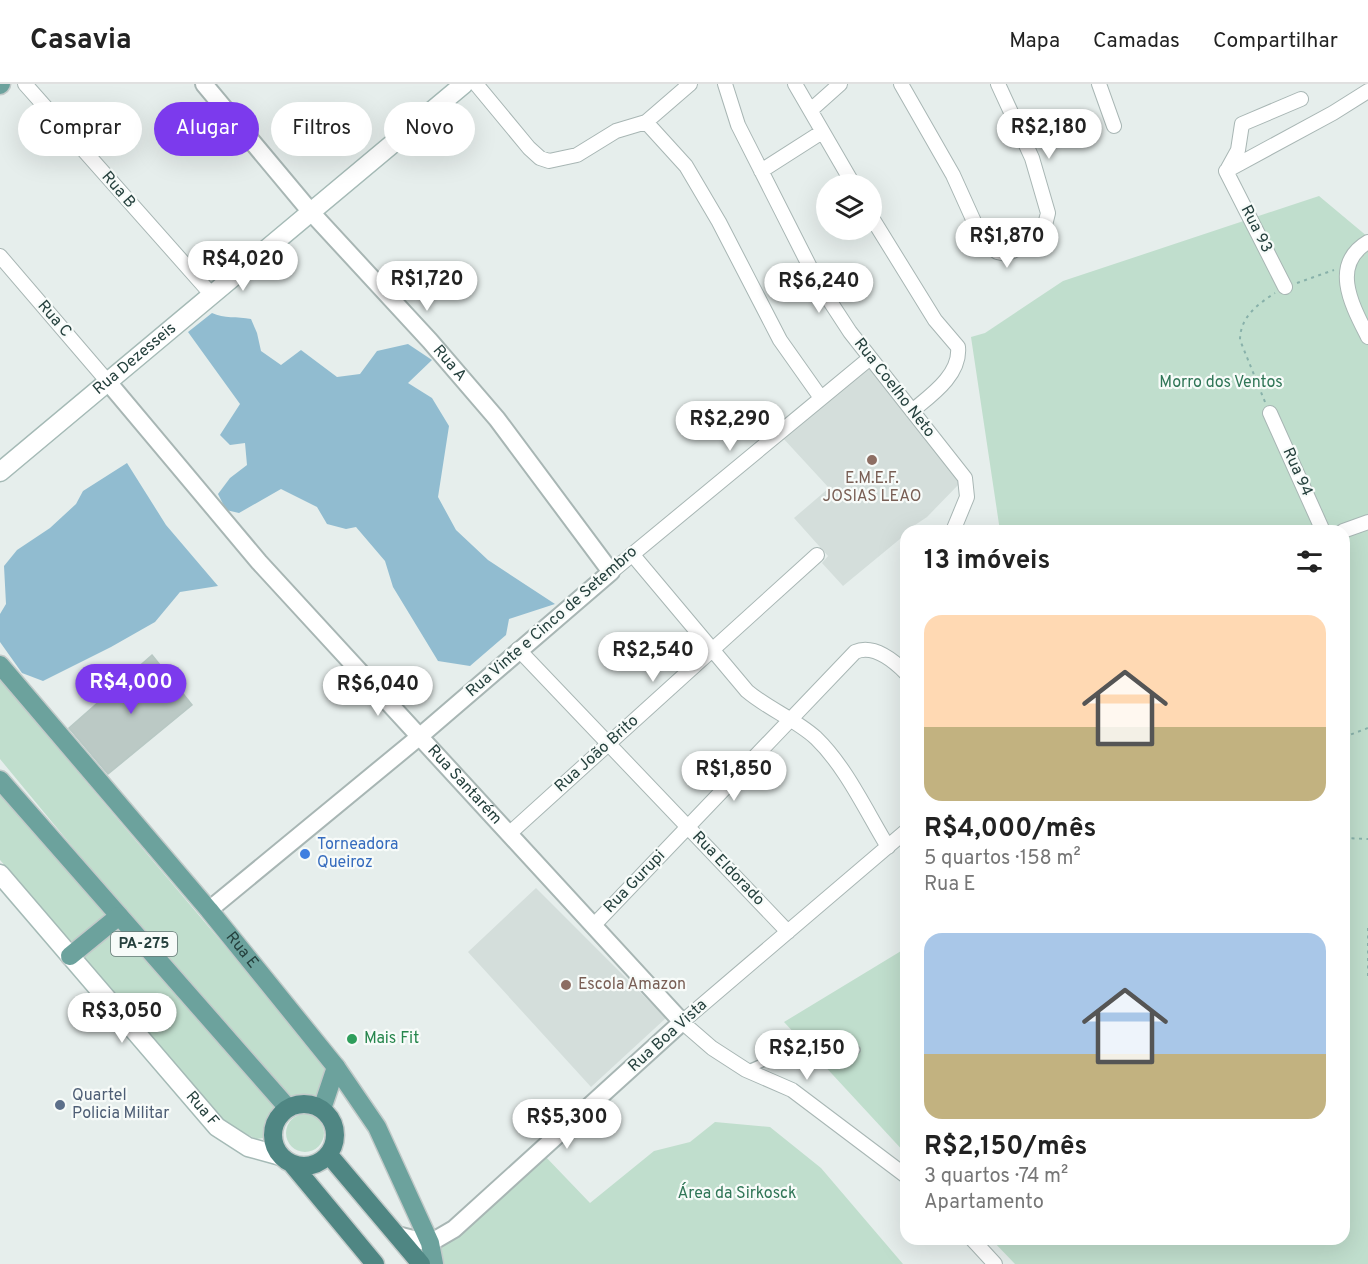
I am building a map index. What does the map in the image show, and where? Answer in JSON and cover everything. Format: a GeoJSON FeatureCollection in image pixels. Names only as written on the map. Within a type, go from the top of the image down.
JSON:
{"type":"FeatureCollection","features":[{"type":"Feature","properties":{"kind":"highway"},"geometry":{"type":"LineString","coordinates":[[286,1160],[312,1166],[329,1155],[336,1136],[334,1125],[322,1109],[309,1104],[288,1108],[281,1114],[273,1130],[276,1148],[286,1160],[375,1264]]}},
{"type":"Feature","properties":{"kind":"highway"},"geometry":{"type":"LineString","coordinates":[[329,1155],[421,1264]]}},
{"type":"Feature","properties":{"kind":"main road","name":"Rua Dezesseis"},"geometry":{"type":"LineString","coordinates":[[3,463],[108,382],[464,84]]}},
{"type":"Feature","properties":{"kind":"main road","name":"Rua E"},"geometry":{"type":"LineString","coordinates":[[0,665],[209,910],[336,1067],[377,1127],[430,1243],[434,1264]]}},
{"type":"Feature","properties":{"kind":"main road","name":"PA-275"},"geometry":{"type":"LineString","coordinates":[[0,780],[288,1108]]}},
{"type":"Feature","properties":{"kind":"main road","name":"Rua F"},"geometry":{"type":"LineString","coordinates":[[0,874],[217,1126],[248,1147],[286,1160]]}},
{"type":"Feature","properties":{"kind":"main road"},"geometry":{"type":"LineString","coordinates":[[70,956],[119,916]]}},
{"type":"Feature","properties":{"kind":"main road"},"geometry":{"type":"LineString","coordinates":[[322,1109],[336,1067]]}},
{"type":"Feature","properties":{"kind":"street","name":"Rua B"},"geometry":{"type":"LineString","coordinates":[[25,84],[212,295]]}},
{"type":"Feature","properties":{"kind":"street","name":"Rua A"},"geometry":{"type":"LineString","coordinates":[[204,84],[310,211],[430,341],[497,420],[611,572]]}},
{"type":"Feature","properties":{"kind":"street"},"geometry":{"type":"LineString","coordinates":[[476,84],[529,148],[540,158],[549,161],[577,155],[616,131],[646,122],[690,84]]}},
{"type":"Feature","properties":{"kind":"street","name":"Rua Coelho Neto"},"geometry":{"type":"LineString","coordinates":[[725,84],[738,125],[818,283],[870,358],[965,478],[967,497],[955,525]]}},
{"type":"Feature","properties":{"kind":"street"},"geometry":{"type":"LineString","coordinates":[[795,84],[812,109],[822,132],[847,174]]}},
{"type":"Feature","properties":{"kind":"street"},"geometry":{"type":"LineString","coordinates":[[812,109],[840,84]]}},
{"type":"Feature","properties":{"kind":"street"},"geometry":{"type":"LineString","coordinates":[[901,84],[952,175],[981,237],[997,252],[1006,254],[1039,233],[1048,221],[1046,200],[1032,158],[999,84]]}},
{"type":"Feature","properties":{"kind":"street"},"geometry":{"type":"LineString","coordinates":[[1099,84],[1114,126]]}},
{"type":"Feature","properties":{"kind":"street"},"geometry":{"type":"LineString","coordinates":[[1226,171],[1333,113],[1368,91]]}},
{"type":"Feature","properties":{"kind":"street"},"geometry":{"type":"LineString","coordinates":[[1226,171],[1238,150],[1242,124],[1301,99]]}},
{"type":"Feature","properties":{"kind":"street"},"geometry":{"type":"LineString","coordinates":[[646,122],[686,166],[719,222],[780,340],[821,398]]}},
{"type":"Feature","properties":{"kind":"street"},"geometry":{"type":"LineString","coordinates":[[761,171],[822,132]]}},
{"type":"Feature","properties":{"kind":"street","name":"Rua 93"},"geometry":{"type":"LineString","coordinates":[[1226,171],[1286,287]]}},
{"type":"Feature","properties":{"kind":"street"},"geometry":{"type":"LineString","coordinates":[[882,234],[935,320],[958,347],[958,359],[951,373],[938,389],[912,411]]}},
{"type":"Feature","properties":{"kind":"street"},"geometry":{"type":"LineString","coordinates":[[1368,242],[1352,256],[1347,265],[1349,296],[1368,337]]}},
{"type":"Feature","properties":{"kind":"street","name":"Rua C"},"geometry":{"type":"LineString","coordinates":[[0,256],[108,382]]}},
{"type":"Feature","properties":{"kind":"street","name":"Rua Vinte e Cinco de Setembro"},"geometry":{"type":"LineString","coordinates":[[209,910],[419,737],[518,649],[870,358]]}},
{"type":"Feature","properties":{"kind":"street","name":"Rua Santarém"},"geometry":{"type":"LineString","coordinates":[[108,382],[259,562],[682,1022]]}},
{"type":"Feature","properties":{"kind":"street","name":"Rua 94"},"geometry":{"type":"LineString","coordinates":[[1270,413],[1320,525]]}},
{"type":"Feature","properties":{"kind":"street"},"geometry":{"type":"LineString","coordinates":[[1350,528],[1368,522]]}},
{"type":"Feature","properties":{"kind":"street"},"geometry":{"type":"LineString","coordinates":[[632,554],[712,653],[747,691],[763,705],[806,730],[831,754],[888,847]]}},
{"type":"Feature","properties":{"kind":"street","name":"Rua João Brito"},"geometry":{"type":"LineString","coordinates":[[510,833],[607,743],[712,653],[818,555]]}},
{"type":"Feature","properties":{"kind":"street","name":"Rua Eldorado"},"geometry":{"type":"LineString","coordinates":[[518,649],[788,932]]}},
{"type":"Feature","properties":{"kind":"street","name":"Rua Gurupi"},"geometry":{"type":"LineString","coordinates":[[594,925],[850,657],[859,650],[878,652],[900,668]]}},
{"type":"Feature","properties":{"kind":"street","name":"Rua Boa Vista"},"geometry":{"type":"LineString","coordinates":[[430,1243],[454,1229],[682,1022],[900,836]]}},
{"type":"Feature","properties":{"kind":"street"},"geometry":{"type":"LineString","coordinates":[[682,1022],[712,1048],[746,1070],[792,1090],[900,1171]]}},
{"type":"Feature","properties":{"kind":"street"},"geometry":{"type":"LineString","coordinates":[[397,1235],[430,1243]]}},
{"type":"Feature","properties":{"kind":"street"},"geometry":{"type":"LineString","coordinates":[[978,1245],[995,1264]]}},
{"type":"Feature","properties":{"kind":"lane"},"geometry":{"type":"LineString","coordinates":[[746,1070],[810,1042],[820,1040],[856,1050]]}},
{"type":"Feature","properties":{"kind":"path"},"geometry":{"type":"LineString","coordinates":[[1270,413],[1240,340],[1240,332],[1248,316],[1258,304],[1286,287],[1347,265]]}},
{"type":"Feature","properties":{"kind":"path"},"geometry":{"type":"LineString","coordinates":[[1350,735],[1368,728]]}},
{"type":"Feature","properties":{"kind":"path"},"geometry":{"type":"LineString","coordinates":[[1350,838],[1368,839]]}},
{"type":"Feature","properties":{"kind":"path"},"geometry":{"type":"LineString","coordinates":[[1368,928],[1368,980]]}},
{"type":"Feature","properties":{"kind":"shaded area","name":"E.M.E.F. JOSIAS LEAO"},"geometry":{"type":"Polygon","coordinates":[[[869,367],[960,483],[927,517],[915,525],[900,525],[900,539],[843,586],[822,563],[828,556],[794,518],[829,488],[782,437],[869,367]]]}},
{"type":"Feature","properties":{"kind":"shaded area","name":"Escola Amazon"},"geometry":{"type":"Polygon","coordinates":[[[536,888],[666,1018],[591,1087],[468,952],[536,888]]]}},
{"type":"Feature","properties":{"kind":"green space","name":"Morro dos Ventos"},"geometry":{"type":"Polygon","coordinates":[[[1319,196],[1368,237],[1368,1264],[1015,1264],[997,1245],[1350,1245],[1350,525],[999,525],[971,337],[985,333],[1063,281],[1319,196]]]}},
{"type":"Feature","properties":{"kind":"green space"},"geometry":{"type":"Polygon","coordinates":[[[0,680],[328,1068],[321,1089],[309,1104],[288,1108],[0,759],[0,680]]]}},
{"type":"Feature","properties":{"kind":"green space"},"geometry":{"type":"Polygon","coordinates":[[[0,782],[275,1105],[272,1137],[256,1139],[224,1122],[0,860],[0,782]]]}},
{"type":"Feature","properties":{"kind":"green space"},"geometry":{"type":"Polygon","coordinates":[[[900,952],[900,1148],[784,1022],[900,952]]]}},
{"type":"Feature","properties":{"kind":"green space"},"geometry":{"type":"Polygon","coordinates":[[[305,1114],[319,1119],[324,1133],[319,1147],[305,1152],[291,1147],[286,1133],[291,1119],[305,1114]]]}},
{"type":"Feature","properties":{"kind":"green space","name":"Área da Sirkosck"},"geometry":{"type":"Polygon","coordinates":[[[715,1122],[770,1127],[821,1168],[903,1264],[424,1264],[543,1154],[590,1203],[654,1151],[690,1142],[715,1122]]]}},
{"type":"Feature","properties":{"kind":"water"},"geometry":{"type":"Polygon","coordinates":[[[212,313],[251,319],[261,351],[281,365],[301,350],[337,377],[360,374],[377,351],[408,344],[432,360],[408,383],[432,398],[449,426],[438,497],[456,530],[488,560],[555,604],[509,619],[506,635],[470,666],[438,661],[393,587],[385,561],[356,527],[346,529],[327,524],[317,507],[281,489],[239,513],[226,510],[218,494],[230,478],[247,465],[245,443],[230,445],[220,435],[240,404],[188,332],[212,313]]]}},
{"type":"Feature","properties":{"kind":"water"},"geometry":{"type":"Polygon","coordinates":[[[127,463],[166,525],[218,586],[180,592],[155,622],[43,681],[22,673],[0,642],[0,614],[6,604],[4,566],[17,550],[50,528],[76,504],[83,491],[127,463]]]}},
{"type":"Feature","properties":{"kind":"building"},"geometry":{"type":"Polygon","coordinates":[[[152,655],[192,705],[108,774],[69,728],[152,655]]]}},
{"type":"Feature","properties":{"kind":"place","name":"E.M.E.F. JOSIAS LEAO"},"geometry":{"type":"Point","coordinates":[872,460]}},
{"type":"Feature","properties":{"kind":"place","name":"Torneadora Queiroz"},"geometry":{"type":"Point","coordinates":[305,854]}},
{"type":"Feature","properties":{"kind":"place","name":"Escola Amazon"},"geometry":{"type":"Point","coordinates":[566,985]}},
{"type":"Feature","properties":{"kind":"place","name":"Mais Fit"},"geometry":{"type":"Point","coordinates":[352,1039]}},
{"type":"Feature","properties":{"kind":"place","name":"Quartel Policia Militar"},"geometry":{"type":"Point","coordinates":[60,1105]}}]}
